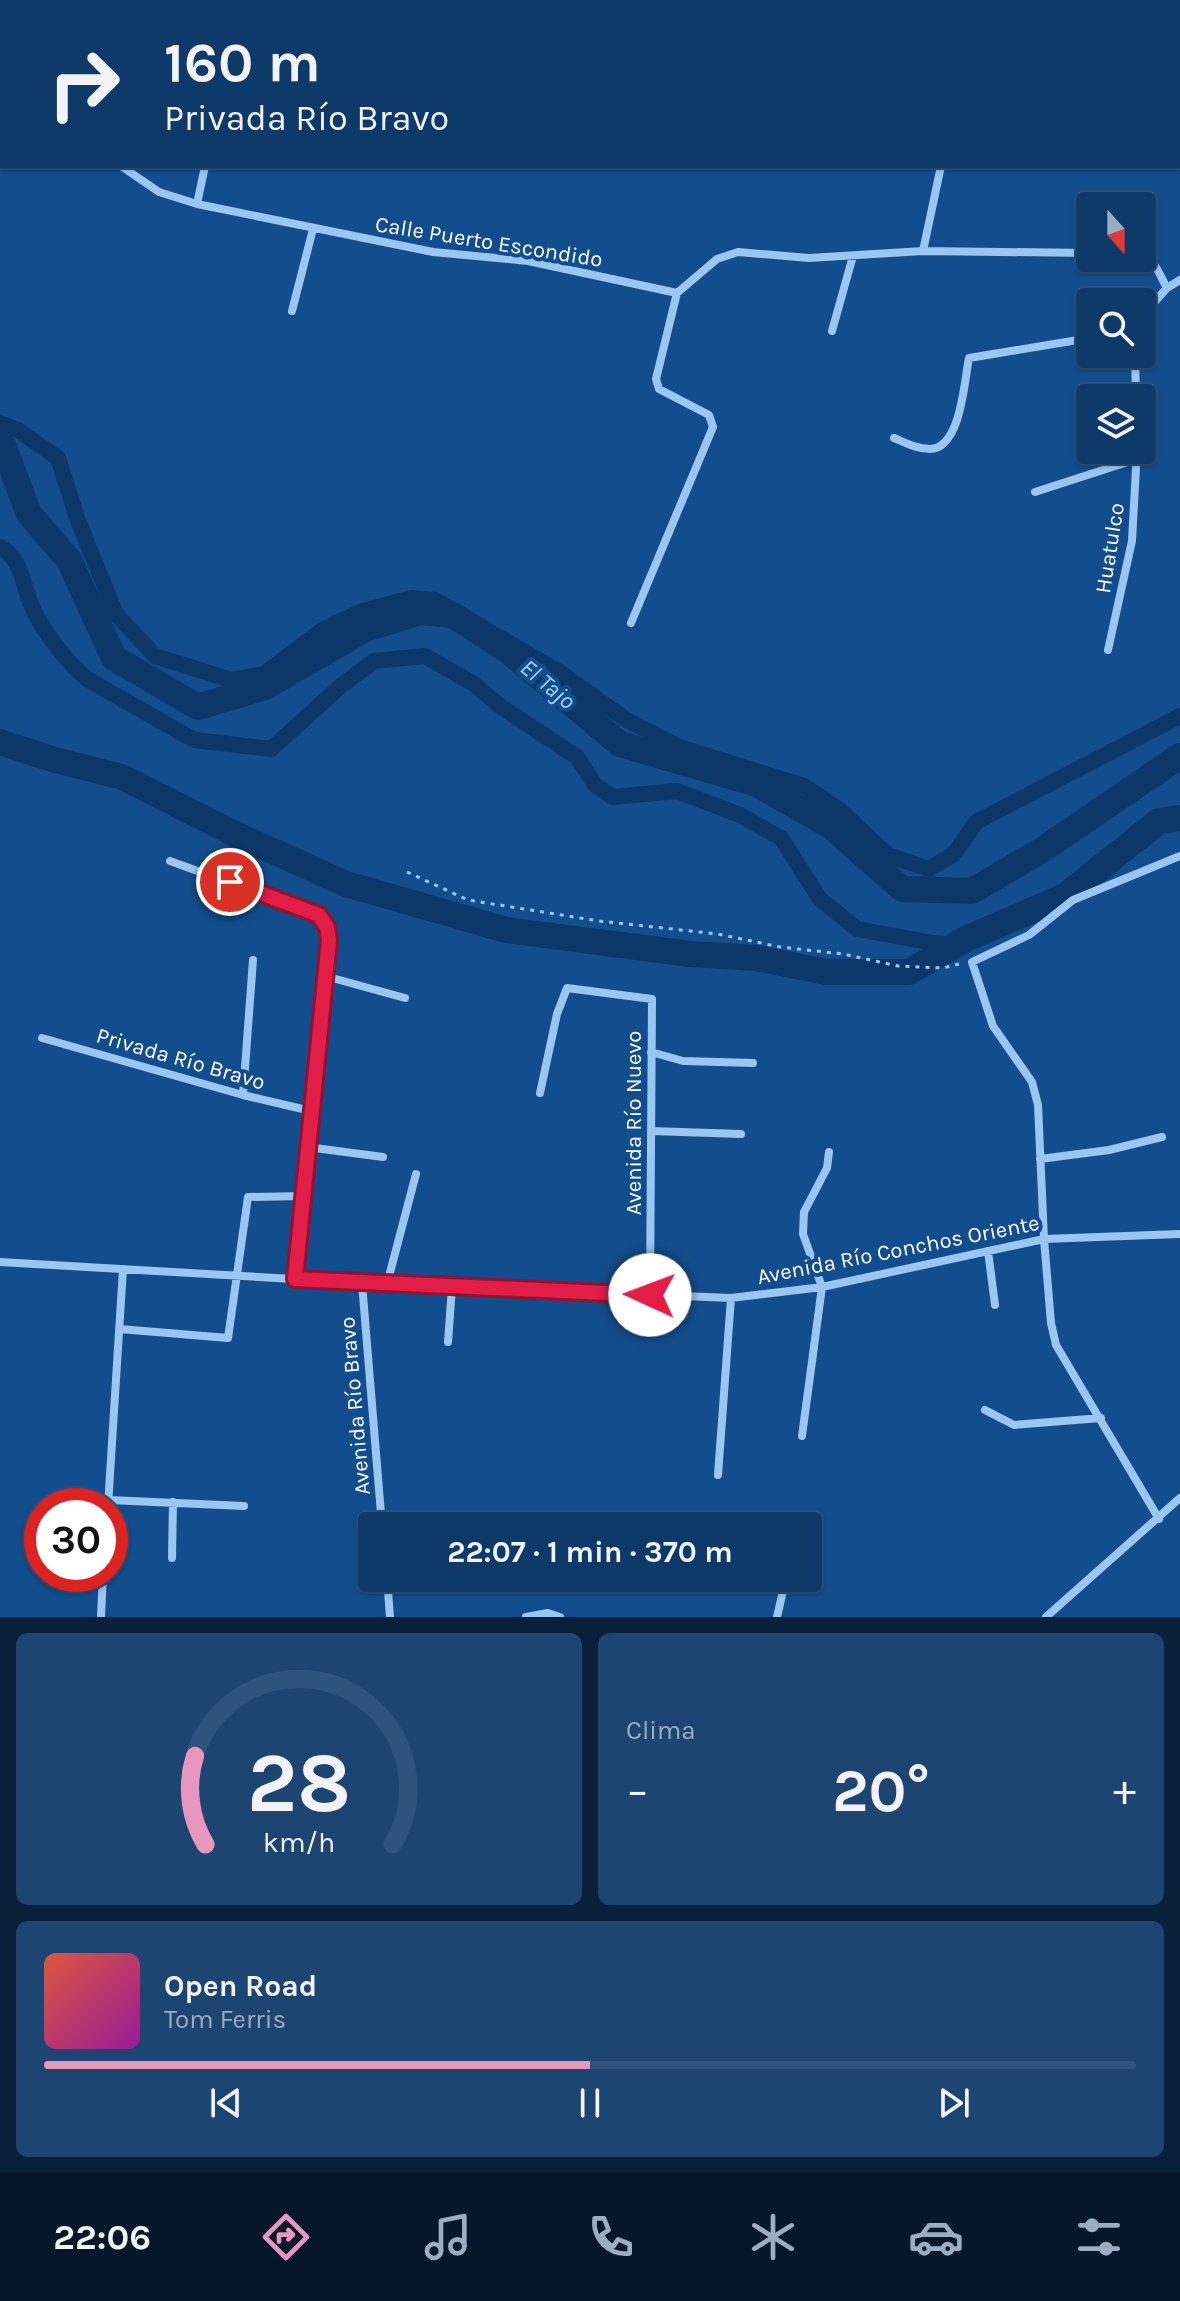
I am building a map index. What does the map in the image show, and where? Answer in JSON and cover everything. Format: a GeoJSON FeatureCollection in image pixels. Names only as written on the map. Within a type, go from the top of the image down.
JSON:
{"type":"FeatureCollection","features":[{"type":"Feature","properties":{"kind":"street","name":"Calle Puerto Escondido"},"geometry":{"type":"LineString","coordinates":[[124,168],[159,192],[197,204],[433,252],[528,261],[677,293]]}},
{"type":"Feature","properties":{"kind":"street"},"geometry":{"type":"LineString","coordinates":[[197,204],[205,168]]}},
{"type":"Feature","properties":{"kind":"street"},"geometry":{"type":"LineString","coordinates":[[923,251],[941,168]]}},
{"type":"Feature","properties":{"kind":"street"},"geometry":{"type":"LineString","coordinates":[[292,311],[313,229]]}},
{"type":"Feature","properties":{"kind":"street"},"geometry":{"type":"LineString","coordinates":[[631,623],[713,427],[709,415],[659,389],[656,379],[677,293],[717,259],[738,252],[809,258],[923,251],[1076,253]]}},
{"type":"Feature","properties":{"kind":"street"},"geometry":{"type":"LineString","coordinates":[[832,331],[853,256]]}},
{"type":"Feature","properties":{"kind":"street"},"geometry":{"type":"LineString","coordinates":[[1156,266],[1167,288]]}},
{"type":"Feature","properties":{"kind":"street"},"geometry":{"type":"LineString","coordinates":[[1156,300],[1180,280]]}},
{"type":"Feature","properties":{"kind":"street"},"geometry":{"type":"LineString","coordinates":[[894,438],[918,448],[933,449],[944,445],[954,431],[969,358],[1076,340]]}},
{"type":"Feature","properties":{"kind":"street"},"geometry":{"type":"LineString","coordinates":[[1035,492],[1110,464]]}},
{"type":"Feature","properties":{"kind":"street","name":"Huatulco"},"geometry":{"type":"LineString","coordinates":[[1108,650],[1132,541],[1136,464]]}},
{"type":"Feature","properties":{"kind":"street"},"geometry":{"type":"LineString","coordinates":[[1159,1519],[1056,1345],[1051,1323],[1044,1239],[1038,1105],[1032,1082],[993,1026],[972,962],[1029,935],[1073,900],[1180,856]]}},
{"type":"Feature","properties":{"kind":"street"},"geometry":{"type":"LineString","coordinates":[[170,861],[319,915],[327,927],[329,940],[295,1279]]}},
{"type":"Feature","properties":{"kind":"street"},"geometry":{"type":"LineString","coordinates":[[243,1095],[253,960]]}},
{"type":"Feature","properties":{"kind":"street"},"geometry":{"type":"LineString","coordinates":[[325,976],[405,998]]}},
{"type":"Feature","properties":{"kind":"street","name":"Avenida Río Nuevo"},"geometry":{"type":"LineString","coordinates":[[540,1093],[557,1014],[567,988],[652,999],[650,1295]]}},
{"type":"Feature","properties":{"kind":"street","name":"Privada Río Bravo"},"geometry":{"type":"LineString","coordinates":[[42,1038],[311,1111]]}},
{"type":"Feature","properties":{"kind":"street"},"geometry":{"type":"LineString","coordinates":[[651,1052],[683,1061],[753,1063]]}},
{"type":"Feature","properties":{"kind":"street"},"geometry":{"type":"LineString","coordinates":[[651,1131],[741,1134]]}},
{"type":"Feature","properties":{"kind":"street"},"geometry":{"type":"LineString","coordinates":[[1040,1159],[1098,1152],[1162,1137]]}},
{"type":"Feature","properties":{"kind":"street"},"geometry":{"type":"LineString","coordinates":[[307,1147],[383,1157]]}},
{"type":"Feature","properties":{"kind":"street"},"geometry":{"type":"LineString","coordinates":[[802,1436],[822,1287],[803,1234],[804,1212],[827,1168],[829,1152]]}},
{"type":"Feature","properties":{"kind":"street"},"geometry":{"type":"LineString","coordinates":[[387,1284],[416,1174]]}},
{"type":"Feature","properties":{"kind":"street"},"geometry":{"type":"LineString","coordinates":[[120,1329],[228,1338],[248,1197],[303,1196]]}},
{"type":"Feature","properties":{"kind":"street","name":"Avenida Río Conchos Oriente"},"geometry":{"type":"LineString","coordinates":[[0,1262],[362,1283],[731,1298],[822,1287],[1044,1239],[1180,1234]]}},
{"type":"Feature","properties":{"kind":"street"},"geometry":{"type":"LineString","coordinates":[[988,1251],[995,1305]]}},
{"type":"Feature","properties":{"kind":"street"},"geometry":{"type":"LineString","coordinates":[[109,1488],[123,1269]]}},
{"type":"Feature","properties":{"kind":"street","name":"Avenida Río Bravo"},"geometry":{"type":"LineString","coordinates":[[362,1283],[381,1512]]}},
{"type":"Feature","properties":{"kind":"street"},"geometry":{"type":"LineString","coordinates":[[448,1342],[452,1287]]}},
{"type":"Feature","properties":{"kind":"street"},"geometry":{"type":"LineString","coordinates":[[718,1475],[731,1298]]}},
{"type":"Feature","properties":{"kind":"street"},"geometry":{"type":"LineString","coordinates":[[985,1410],[1014,1425],[1101,1418]]}},
{"type":"Feature","properties":{"kind":"street"},"geometry":{"type":"LineString","coordinates":[[1046,1617],[1180,1498]]}},
{"type":"Feature","properties":{"kind":"street"},"geometry":{"type":"LineString","coordinates":[[172,1558],[173,1502]]}},
{"type":"Feature","properties":{"kind":"street"},"geometry":{"type":"LineString","coordinates":[[128,1503],[244,1506]]}},
{"type":"Feature","properties":{"kind":"street"},"geometry":{"type":"LineString","coordinates":[[101,1617],[102,1592]]}},
{"type":"Feature","properties":{"kind":"street"},"geometry":{"type":"LineString","coordinates":[[388,1592],[390,1617]]}},
{"type":"Feature","properties":{"kind":"street"},"geometry":{"type":"LineString","coordinates":[[777,1617],[783,1592]]}},
{"type":"Feature","properties":{"kind":"street"},"geometry":{"type":"LineString","coordinates":[[526,1617],[548,1613],[560,1617]]}},
{"type":"Feature","properties":{"kind":"path"},"geometry":{"type":"LineString","coordinates":[[407,872],[468,900],[599,921],[718,934],[898,966],[943,968],[972,962]]}},
{"type":"Feature","properties":{"kind":"waterway"},"geometry":{"type":"LineString","coordinates":[[0,423],[18,430],[58,458],[77,518],[116,614],[155,656],[231,680],[264,674],[321,631],[362,611],[412,598],[435,600],[561,673],[625,719],[679,747],[804,786],[841,811],[888,855],[929,869],[954,854],[976,822],[1180,716]]}},
{"type":"Feature","properties":{"kind":"waterway","name":"El Tajo"},"geometry":{"type":"LineString","coordinates":[[0,445],[4,447],[29,514],[69,560],[114,658],[198,707],[265,687],[365,629],[420,612],[453,615],[507,650],[620,744],[757,784],[832,827],[902,889],[972,891],[1042,850],[1180,756]]}},
{"type":"Feature","properties":{"kind":"waterway"},"geometry":{"type":"LineString","coordinates":[[0,547],[8,552],[18,567],[30,603],[44,629],[87,679],[194,740],[271,749],[342,685],[374,661],[425,656],[474,684],[500,706],[577,757],[595,785],[613,797],[677,791],[740,815],[781,838],[820,899],[857,929],[956,945]]}},
{"type":"Feature","properties":{"kind":"waterway"},"geometry":{"type":"LineString","coordinates":[[0,742],[122,777],[235,834],[346,884],[506,930],[690,954],[756,958],[826,972],[909,972],[966,939],[1065,896],[1159,821],[1180,818]]}},
{"type":"Feature","properties":{"kind":"route"},"geometry":{"type":"LineString","coordinates":[[230,882],[319,915],[327,927],[329,940],[295,1279],[650,1295]]}}]}
